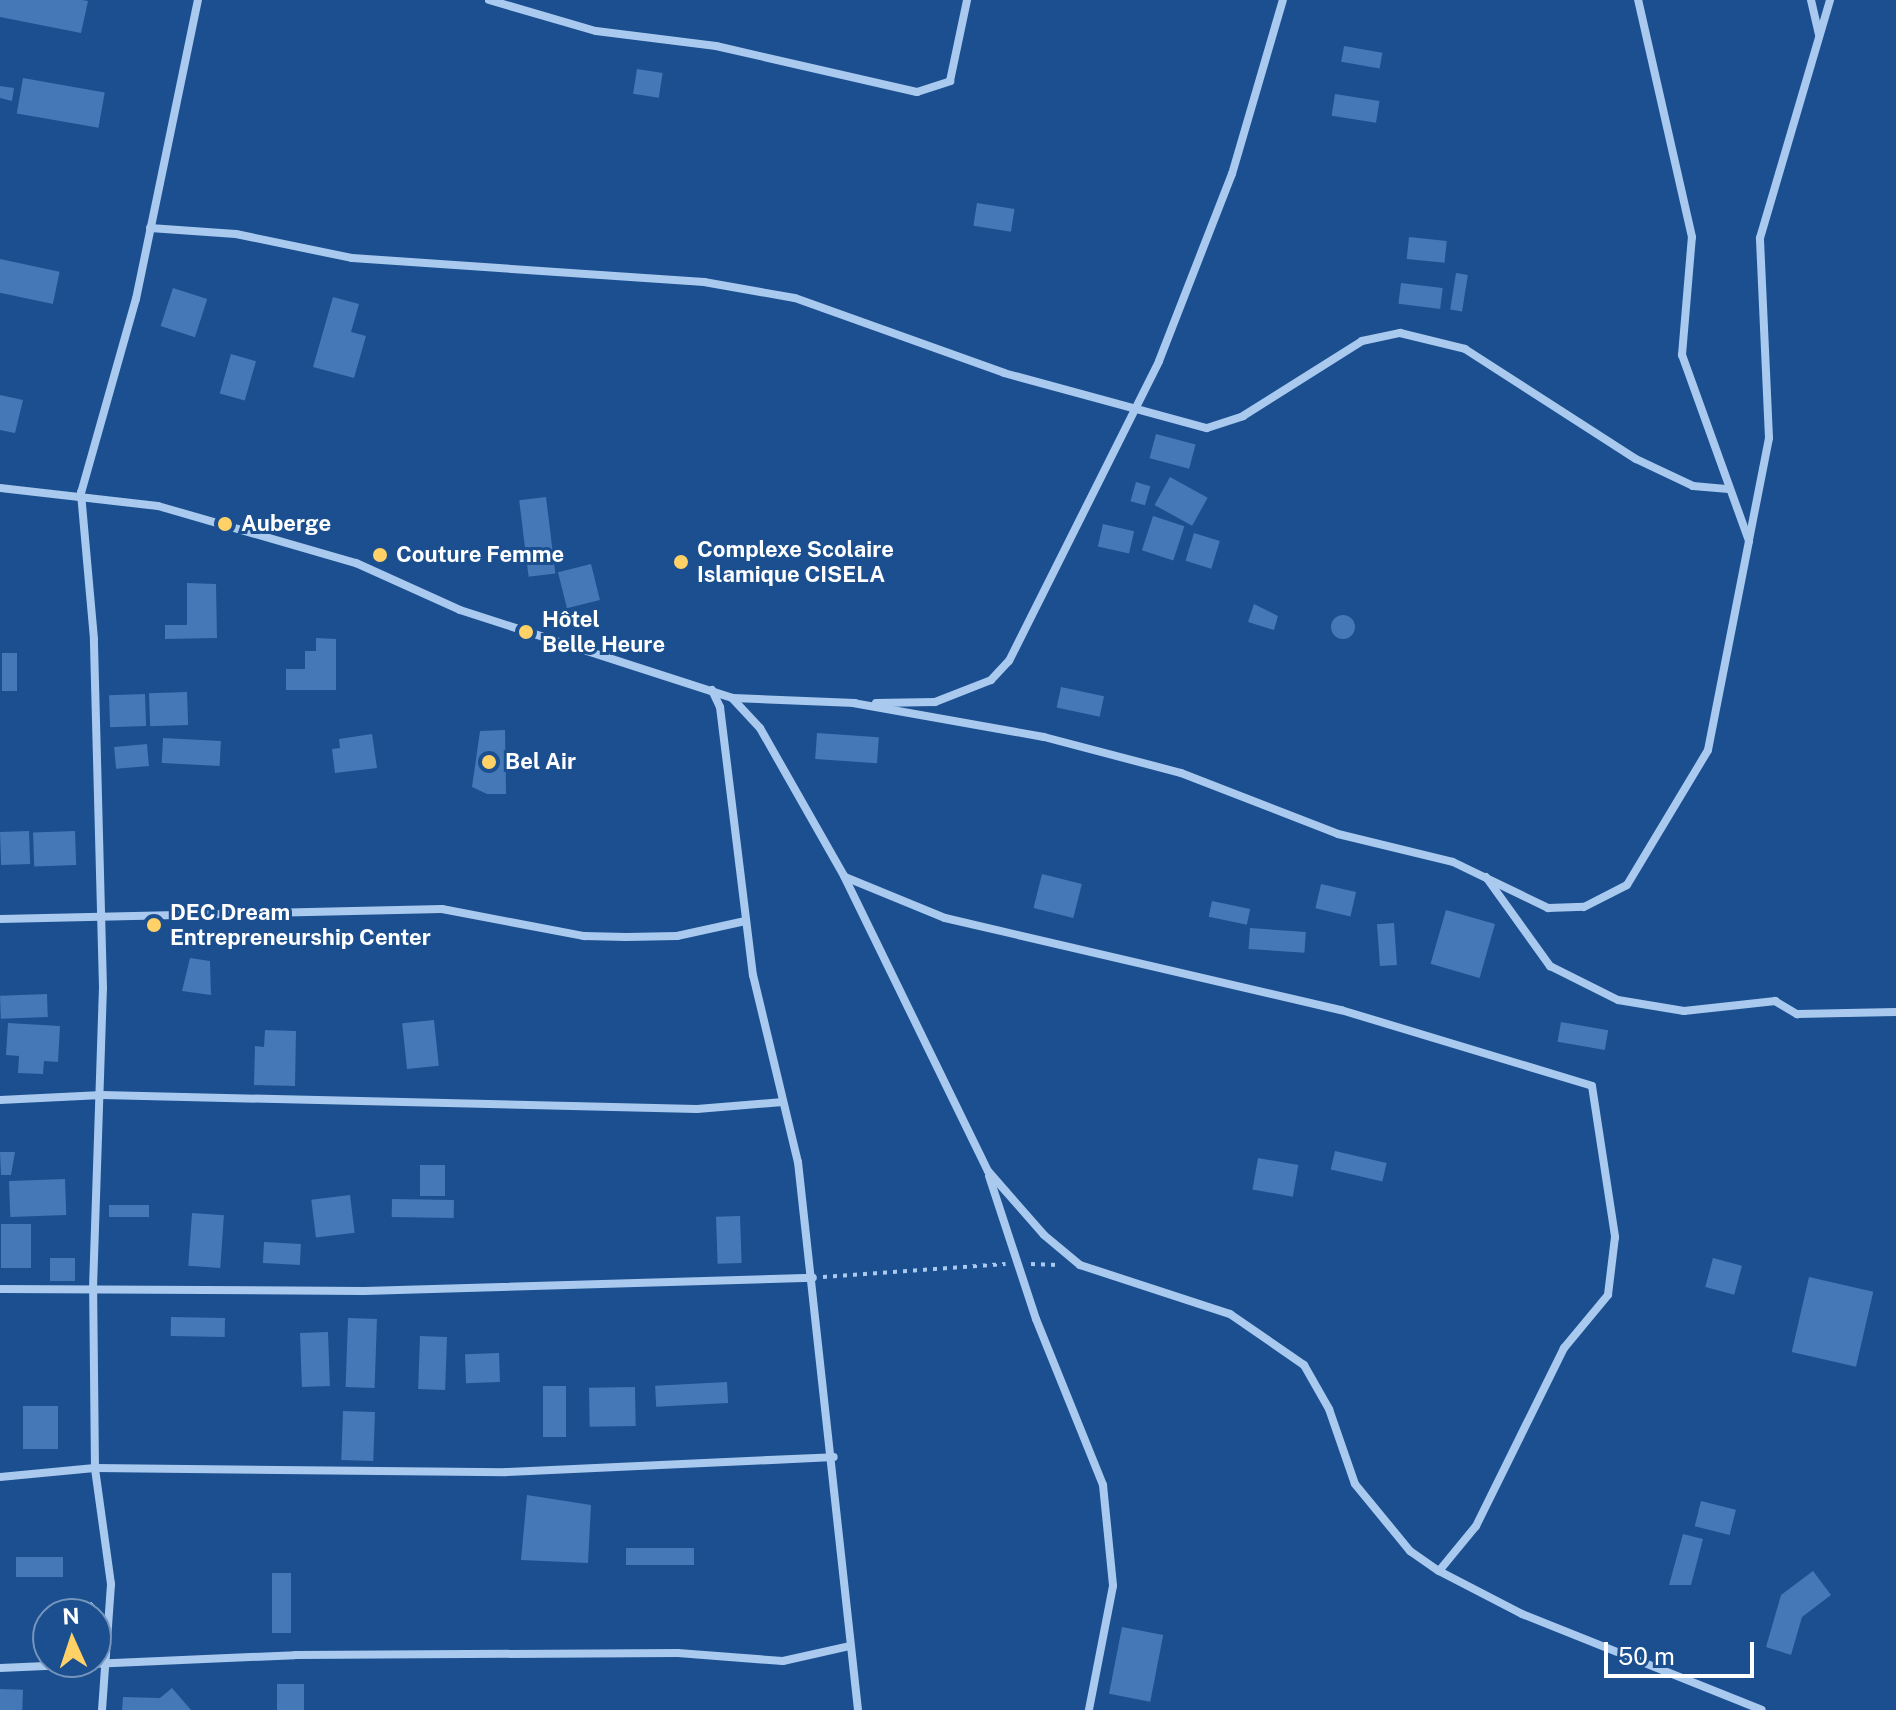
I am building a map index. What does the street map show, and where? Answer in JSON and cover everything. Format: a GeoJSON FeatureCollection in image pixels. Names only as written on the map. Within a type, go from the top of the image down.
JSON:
{"type":"FeatureCollection","features":[{"type":"Feature","properties":{"kind":"street"},"geometry":{"type":"LineString","coordinates":[[110,1598],[111,1584],[95,1468],[93,1288],[102,1095],[100,912],[94,639],[81,493],[111,402],[198,0]]}},
{"type":"Feature","properties":{"kind":"street"},"geometry":{"type":"LineString","coordinates":[[489,0],[596,31],[716,46],[917,92],[950,81],[967,0]]}},
{"type":"Feature","properties":{"kind":"street"},"geometry":{"type":"LineString","coordinates":[[732,698],[853,703],[935,702],[1002,671],[1090,508],[1131,411],[1159,361],[1232,174],[1283,0]]}},
{"type":"Feature","properties":{"kind":"street"},"geometry":{"type":"LineString","coordinates":[[1638,0],[1692,237],[1682,355],[1749,541]]}},
{"type":"Feature","properties":{"kind":"street"},"geometry":{"type":"LineString","coordinates":[[1811,0],[1820,38]]}},
{"type":"Feature","properties":{"kind":"street"},"geometry":{"type":"LineString","coordinates":[[853,703],[1113,753],[1338,834],[1417,851],[1565,910],[1609,897],[1652,853],[1717,723],[1769,438],[1760,238],[1797,95],[1820,38],[1830,0]]}},
{"type":"Feature","properties":{"kind":"street"},"geometry":{"type":"LineString","coordinates":[[150,228],[236,234],[352,258],[704,282],[795,298],[1131,411],[1190,426],[1224,425],[1362,341],[1400,333],[1465,349],[1636,459],[1693,486],[1729,489]]}},
{"type":"Feature","properties":{"kind":"street"},"geometry":{"type":"LineString","coordinates":[[0,488],[81,493],[158,506],[356,563],[460,610],[706,685],[732,698],[760,728],[844,876],[988,1171],[1017,1263],[1103,1485],[1113,1586],[1089,1710]]}},
{"type":"Feature","properties":{"kind":"street"},"geometry":{"type":"LineString","coordinates":[[706,685],[720,707],[745,921],[783,1102],[813,1278],[858,1710]]}},
{"type":"Feature","properties":{"kind":"street"},"geometry":{"type":"LineString","coordinates":[[844,876],[945,918],[1341,1010],[1592,1086],[1615,1237],[1608,1295],[1564,1348],[1476,1526],[1439,1571]]}},
{"type":"Feature","properties":{"kind":"street"},"geometry":{"type":"LineString","coordinates":[[1486,877],[1550,966],[1618,1000],[1684,1011],[1775,1001],[1797,1014],[1896,1012]]}},
{"type":"Feature","properties":{"kind":"street"},"geometry":{"type":"LineString","coordinates":[[0,919],[100,912],[442,909],[584,936],[677,936],[745,921]]}},
{"type":"Feature","properties":{"kind":"street"},"geometry":{"type":"LineString","coordinates":[[0,1100],[102,1095],[697,1109],[783,1102]]}},
{"type":"Feature","properties":{"kind":"street"},"geometry":{"type":"LineString","coordinates":[[988,1171],[1080,1265],[1230,1314],[1304,1365],[1329,1409],[1355,1484],[1410,1551],[1439,1571],[1536,1620],[1762,1710]]}},
{"type":"Feature","properties":{"kind":"street"},"geometry":{"type":"LineString","coordinates":[[0,1289],[423,1290],[813,1278]]}},
{"type":"Feature","properties":{"kind":"street"},"geometry":{"type":"LineString","coordinates":[[0,1477],[95,1468],[421,1474],[834,1457]]}},
{"type":"Feature","properties":{"kind":"street"},"geometry":{"type":"LineString","coordinates":[[112,1666],[295,1655],[678,1653],[783,1661],[850,1646]]}},
{"type":"Feature","properties":{"kind":"street"},"geometry":{"type":"LineString","coordinates":[[0,1668],[32,1668]]}},
{"type":"Feature","properties":{"kind":"street"},"geometry":{"type":"LineString","coordinates":[[102,1710],[103,1678]]}},
{"type":"Feature","properties":{"kind":"path"},"geometry":{"type":"LineString","coordinates":[[813,1278],[1017,1263],[1080,1265]]}},
{"type":"Feature","properties":{"kind":"building"},"geometry":{"type":"Polygon","coordinates":[[[0,0],[88,1],[81,33],[0,17],[0,0]]]}},
{"type":"Feature","properties":{"kind":"building"},"geometry":{"type":"Polygon","coordinates":[[[1344,46],[1382,53],[1380,69],[1341,62],[1344,46]]]}},
{"type":"Feature","properties":{"kind":"building"},"geometry":{"type":"Polygon","coordinates":[[[637,69],[663,73],[659,98],[633,94],[637,69]]]}},
{"type":"Feature","properties":{"kind":"building"},"geometry":{"type":"Polygon","coordinates":[[[23,78],[105,92],[98,128],[17,113],[23,78]]]}},
{"type":"Feature","properties":{"kind":"building"},"geometry":{"type":"Polygon","coordinates":[[[0,86],[14,88],[12,101],[0,98],[0,86]]]}},
{"type":"Feature","properties":{"kind":"building"},"geometry":{"type":"Polygon","coordinates":[[[1335,94],[1379,101],[1376,123],[1332,116],[1335,94]]]}},
{"type":"Feature","properties":{"kind":"building"},"geometry":{"type":"Polygon","coordinates":[[[977,203],[1015,209],[1011,232],[973,226],[977,203]]]}},
{"type":"Feature","properties":{"kind":"building"},"geometry":{"type":"Polygon","coordinates":[[[1409,237],[1447,241],[1444,263],[1407,259],[1409,237]]]}},
{"type":"Feature","properties":{"kind":"building"},"geometry":{"type":"Polygon","coordinates":[[[0,259],[60,272],[53,304],[0,293],[0,259]]]}},
{"type":"Feature","properties":{"kind":"building"},"geometry":{"type":"Polygon","coordinates":[[[1456,273],[1468,275],[1462,311],[1450,310],[1456,273]]]}},
{"type":"Feature","properties":{"kind":"building"},"geometry":{"type":"Polygon","coordinates":[[[1401,283],[1443,288],[1440,309],[1398,304],[1401,283]]]}},
{"type":"Feature","properties":{"kind":"building"},"geometry":{"type":"Polygon","coordinates":[[[173,288],[207,299],[195,337],[161,326],[173,288]]]}},
{"type":"Feature","properties":{"kind":"building"},"geometry":{"type":"Polygon","coordinates":[[[333,297],[359,304],[351,332],[366,336],[354,378],[313,367],[333,297]]]}},
{"type":"Feature","properties":{"kind":"building"},"geometry":{"type":"Polygon","coordinates":[[[231,354],[256,361],[245,401],[220,393],[231,354]]]}},
{"type":"Feature","properties":{"kind":"building"},"geometry":{"type":"Polygon","coordinates":[[[0,395],[23,400],[15,433],[0,430],[0,395]]]}},
{"type":"Feature","properties":{"kind":"building"},"geometry":{"type":"Polygon","coordinates":[[[1156,434],[1196,445],[1189,469],[1150,458],[1156,434]]]}},
{"type":"Feature","properties":{"kind":"building"},"geometry":{"type":"Polygon","coordinates":[[[1170,477],[1208,498],[1192,526],[1154,505],[1170,477]]]}},
{"type":"Feature","properties":{"kind":"building"},"geometry":{"type":"Polygon","coordinates":[[[1136,482],[1150,486],[1145,505],[1130,501],[1136,482]]]}},
{"type":"Feature","properties":{"kind":"building"},"geometry":{"type":"Polygon","coordinates":[[[546,497],[555,573],[529,577],[519,500],[546,497]]]}},
{"type":"Feature","properties":{"kind":"building"},"geometry":{"type":"Polygon","coordinates":[[[1153,516],[1184,526],[1173,560],[1142,550],[1153,516]]]}},
{"type":"Feature","properties":{"kind":"building"},"geometry":{"type":"Polygon","coordinates":[[[1103,524],[1134,531],[1129,554],[1098,546],[1103,524]]]}},
{"type":"Feature","properties":{"kind":"building"},"geometry":{"type":"Polygon","coordinates":[[[1194,533],[1220,541],[1211,569],[1186,561],[1194,533]]]}},
{"type":"Feature","properties":{"kind":"building"},"geometry":{"type":"Polygon","coordinates":[[[591,564],[600,600],[567,608],[558,572],[591,564]]]}},
{"type":"Feature","properties":{"kind":"building"},"geometry":{"type":"Polygon","coordinates":[[[187,583],[216,584],[217,638],[165,639],[165,625],[187,625],[187,583]]]}},
{"type":"Feature","properties":{"kind":"building"},"geometry":{"type":"Polygon","coordinates":[[[1254,604],[1278,616],[1274,630],[1248,622],[1254,604]]]}},
{"type":"Feature","properties":{"kind":"building"},"geometry":{"type":"Polygon","coordinates":[[[1343,615],[1354,622],[1355,627],[1348,638],[1343,639],[1332,632],[1331,627],[1338,616],[1343,615]]]}},
{"type":"Feature","properties":{"kind":"building"},"geometry":{"type":"Polygon","coordinates":[[[316,638],[336,639],[336,690],[286,690],[286,669],[305,669],[305,651],[316,651],[316,638]]]}},
{"type":"Feature","properties":{"kind":"building"},"geometry":{"type":"Polygon","coordinates":[[[2,653],[17,653],[17,691],[2,691],[2,653]]]}},
{"type":"Feature","properties":{"kind":"building"},"geometry":{"type":"Polygon","coordinates":[[[1061,687],[1104,696],[1100,717],[1057,708],[1061,687]]]}},
{"type":"Feature","properties":{"kind":"building"},"geometry":{"type":"Polygon","coordinates":[[[187,692],[188,725],[150,726],[149,693],[187,692]]]}},
{"type":"Feature","properties":{"kind":"building"},"geometry":{"type":"Polygon","coordinates":[[[145,694],[146,726],[110,727],[109,695],[145,694]]]}},
{"type":"Feature","properties":{"kind":"building"},"geometry":{"type":"Polygon","coordinates":[[[505,730],[506,794],[487,794],[472,787],[480,731],[505,730]]]}},
{"type":"Feature","properties":{"kind":"building"},"geometry":{"type":"Polygon","coordinates":[[[817,733],[879,737],[877,763],[815,759],[817,733]]]}},
{"type":"Feature","properties":{"kind":"building"},"geometry":{"type":"Polygon","coordinates":[[[372,734],[377,768],[335,773],[332,749],[340,748],[339,739],[372,734]]]}},
{"type":"Feature","properties":{"kind":"building"},"geometry":{"type":"Polygon","coordinates":[[[163,738],[221,741],[220,766],[162,763],[163,738]]]}},
{"type":"Feature","properties":{"kind":"building"},"geometry":{"type":"Polygon","coordinates":[[[147,744],[149,766],[116,769],[114,747],[147,744]]]}},
{"type":"Feature","properties":{"kind":"building"},"geometry":{"type":"Polygon","coordinates":[[[29,831],[30,864],[1,865],[0,832],[29,831]]]}},
{"type":"Feature","properties":{"kind":"building"},"geometry":{"type":"Polygon","coordinates":[[[75,831],[76,865],[34,866],[33,832],[75,831]]]}},
{"type":"Feature","properties":{"kind":"building"},"geometry":{"type":"Polygon","coordinates":[[[1042,874],[1082,884],[1073,918],[1034,908],[1042,874]]]}},
{"type":"Feature","properties":{"kind":"building"},"geometry":{"type":"Polygon","coordinates":[[[1321,884],[1356,892],[1350,916],[1315,908],[1321,884]]]}},
{"type":"Feature","properties":{"kind":"building"},"geometry":{"type":"Polygon","coordinates":[[[1212,901],[1250,909],[1247,925],[1209,917],[1212,901]]]}},
{"type":"Feature","properties":{"kind":"building"},"geometry":{"type":"Polygon","coordinates":[[[1446,910],[1495,924],[1480,978],[1431,964],[1446,910]]]}},
{"type":"Feature","properties":{"kind":"building"},"geometry":{"type":"Polygon","coordinates":[[[1394,923],[1397,965],[1380,966],[1377,924],[1394,923]]]}},
{"type":"Feature","properties":{"kind":"building"},"geometry":{"type":"Polygon","coordinates":[[[1250,928],[1306,932],[1304,953],[1249,949],[1250,928]]]}},
{"type":"Feature","properties":{"kind":"building"},"geometry":{"type":"Polygon","coordinates":[[[190,958],[210,961],[211,995],[182,991],[190,958]]]}},
{"type":"Feature","properties":{"kind":"building"},"geometry":{"type":"Polygon","coordinates":[[[47,994],[48,1017],[1,1019],[0,996],[47,994]]]}},
{"type":"Feature","properties":{"kind":"building"},"geometry":{"type":"Polygon","coordinates":[[[434,1020],[439,1066],[407,1069],[402,1023],[434,1020]]]}},
{"type":"Feature","properties":{"kind":"building"},"geometry":{"type":"Polygon","coordinates":[[[1561,1022],[1608,1030],[1605,1050],[1558,1042],[1561,1022]]]}},
{"type":"Feature","properties":{"kind":"building"},"geometry":{"type":"Polygon","coordinates":[[[8,1023],[60,1026],[58,1062],[44,1061],[43,1074],[18,1073],[19,1056],[6,1055],[8,1023]]]}},
{"type":"Feature","properties":{"kind":"building"},"geometry":{"type":"Polygon","coordinates":[[[265,1030],[296,1031],[295,1086],[254,1085],[255,1046],[264,1047],[265,1030]]]}},
{"type":"Feature","properties":{"kind":"building"},"geometry":{"type":"Polygon","coordinates":[[[1335,1151],[1387,1163],[1382,1181],[1331,1170],[1335,1151]]]}},
{"type":"Feature","properties":{"kind":"building"},"geometry":{"type":"Polygon","coordinates":[[[0,1152],[15,1152],[11,1175],[1,1175],[0,1152]]]}},
{"type":"Feature","properties":{"kind":"building"},"geometry":{"type":"Polygon","coordinates":[[[1258,1158],[1298,1165],[1293,1197],[1252,1190],[1258,1158]]]}},
{"type":"Feature","properties":{"kind":"building"},"geometry":{"type":"Polygon","coordinates":[[[420,1165],[445,1165],[445,1196],[420,1196],[420,1165]]]}},
{"type":"Feature","properties":{"kind":"building"},"geometry":{"type":"Polygon","coordinates":[[[65,1179],[66,1215],[10,1217],[9,1181],[65,1179]]]}},
{"type":"Feature","properties":{"kind":"building"},"geometry":{"type":"Polygon","coordinates":[[[350,1195],[355,1233],[316,1237],[311,1200],[350,1195]]]}},
{"type":"Feature","properties":{"kind":"building"},"geometry":{"type":"Polygon","coordinates":[[[392,1199],[454,1200],[454,1218],[392,1217],[392,1199]]]}},
{"type":"Feature","properties":{"kind":"building"},"geometry":{"type":"Polygon","coordinates":[[[109,1205],[149,1205],[149,1217],[109,1217],[109,1205]]]}},
{"type":"Feature","properties":{"kind":"building"},"geometry":{"type":"Polygon","coordinates":[[[192,1213],[224,1215],[220,1268],[188,1266],[192,1213]]]}},
{"type":"Feature","properties":{"kind":"building"},"geometry":{"type":"Polygon","coordinates":[[[740,1216],[742,1263],[718,1264],[716,1217],[740,1216]]]}},
{"type":"Feature","properties":{"kind":"building"},"geometry":{"type":"Polygon","coordinates":[[[1,1224],[31,1224],[31,1268],[1,1268],[1,1224]]]}},
{"type":"Feature","properties":{"kind":"building"},"geometry":{"type":"Polygon","coordinates":[[[264,1242],[301,1244],[300,1265],[263,1263],[264,1242]]]}},
{"type":"Feature","properties":{"kind":"building"},"geometry":{"type":"Polygon","coordinates":[[[50,1258],[75,1258],[75,1281],[50,1281],[50,1258]]]}},
{"type":"Feature","properties":{"kind":"building"},"geometry":{"type":"Polygon","coordinates":[[[1713,1258],[1742,1266],[1734,1295],[1705,1287],[1713,1258]]]}},
{"type":"Feature","properties":{"kind":"building"},"geometry":{"type":"Polygon","coordinates":[[[1809,1277],[1873,1292],[1856,1367],[1792,1352],[1809,1277]]]}},
{"type":"Feature","properties":{"kind":"building"},"geometry":{"type":"Polygon","coordinates":[[[171,1317],[225,1318],[225,1337],[171,1336],[171,1317]]]}},
{"type":"Feature","properties":{"kind":"building"},"geometry":{"type":"Polygon","coordinates":[[[348,1318],[377,1319],[375,1388],[346,1387],[348,1318]]]}},
{"type":"Feature","properties":{"kind":"building"},"geometry":{"type":"Polygon","coordinates":[[[328,1332],[330,1386],[302,1387],[300,1333],[328,1332]]]}},
{"type":"Feature","properties":{"kind":"building"},"geometry":{"type":"Polygon","coordinates":[[[420,1336],[447,1337],[445,1390],[418,1389],[420,1336]]]}},
{"type":"Feature","properties":{"kind":"building"},"geometry":{"type":"Polygon","coordinates":[[[499,1353],[500,1382],[466,1383],[465,1354],[499,1353]]]}},
{"type":"Feature","properties":{"kind":"building"},"geometry":{"type":"Polygon","coordinates":[[[727,1382],[728,1403],[656,1407],[655,1386],[727,1382]]]}},
{"type":"Feature","properties":{"kind":"building"},"geometry":{"type":"Polygon","coordinates":[[[543,1386],[566,1386],[566,1437],[543,1437],[543,1386]]]}},
{"type":"Feature","properties":{"kind":"building"},"geometry":{"type":"Polygon","coordinates":[[[635,1387],[636,1426],[590,1427],[589,1388],[635,1387]]]}},
{"type":"Feature","properties":{"kind":"building"},"geometry":{"type":"Polygon","coordinates":[[[23,1406],[58,1406],[58,1449],[23,1449],[23,1406]]]}},
{"type":"Feature","properties":{"kind":"building"},"geometry":{"type":"Polygon","coordinates":[[[343,1411],[375,1412],[373,1461],[341,1460],[343,1411]]]}},
{"type":"Feature","properties":{"kind":"building"},"geometry":{"type":"Polygon","coordinates":[[[527,1495],[591,1505],[588,1563],[521,1560],[527,1495]]]}},
{"type":"Feature","properties":{"kind":"building"},"geometry":{"type":"Polygon","coordinates":[[[1701,1501],[1736,1510],[1730,1535],[1695,1526],[1701,1501]]]}},
{"type":"Feature","properties":{"kind":"building"},"geometry":{"type":"Polygon","coordinates":[[[1683,1534],[1703,1539],[1691,1585],[1669,1585],[1683,1534]]]}},
{"type":"Feature","properties":{"kind":"building"},"geometry":{"type":"Polygon","coordinates":[[[626,1548],[694,1548],[694,1565],[626,1565],[626,1548]]]}},
{"type":"Feature","properties":{"kind":"building"},"geometry":{"type":"Polygon","coordinates":[[[16,1557],[63,1557],[63,1577],[16,1577],[16,1557]]]}},
{"type":"Feature","properties":{"kind":"building"},"geometry":{"type":"Polygon","coordinates":[[[1813,1571],[1831,1595],[1802,1617],[1791,1655],[1766,1647],[1781,1595],[1813,1571]]]}},
{"type":"Feature","properties":{"kind":"building"},"geometry":{"type":"Polygon","coordinates":[[[272,1573],[291,1573],[291,1633],[272,1633],[272,1573]]]}},
{"type":"Feature","properties":{"kind":"building"},"geometry":{"type":"Polygon","coordinates":[[[1122,1627],[1163,1635],[1150,1702],[1109,1694],[1122,1627]]]}},
{"type":"Feature","properties":{"kind":"building"},"geometry":{"type":"Polygon","coordinates":[[[277,1684],[304,1684],[304,1710],[277,1710],[277,1684]]]}},
{"type":"Feature","properties":{"kind":"building"},"geometry":{"type":"Polygon","coordinates":[[[172,1688],[191,1710],[122,1710],[123,1697],[160,1698],[172,1688]]]}},
{"type":"Feature","properties":{"kind":"building"},"geometry":{"type":"Polygon","coordinates":[[[0,1689],[23,1690],[22,1710],[0,1710],[0,1689]]]}},
{"type":"Feature","properties":{"kind":"place","name":"Auberge"},"geometry":{"type":"Point","coordinates":[225,524]}},
{"type":"Feature","properties":{"kind":"place","name":"Couture Femme"},"geometry":{"type":"Point","coordinates":[380,555]}},
{"type":"Feature","properties":{"kind":"place","name":"Complexe Scolaire Islamique CISELA"},"geometry":{"type":"Point","coordinates":[681,562]}},
{"type":"Feature","properties":{"kind":"place","name":"Hôtel Belle Heure"},"geometry":{"type":"Point","coordinates":[526,632]}},
{"type":"Feature","properties":{"kind":"place","name":"Bel Air"},"geometry":{"type":"Point","coordinates":[489,762]}},
{"type":"Feature","properties":{"kind":"place","name":"DEC Dream Entrepreneurship Center"},"geometry":{"type":"Point","coordinates":[154,925]}}]}
